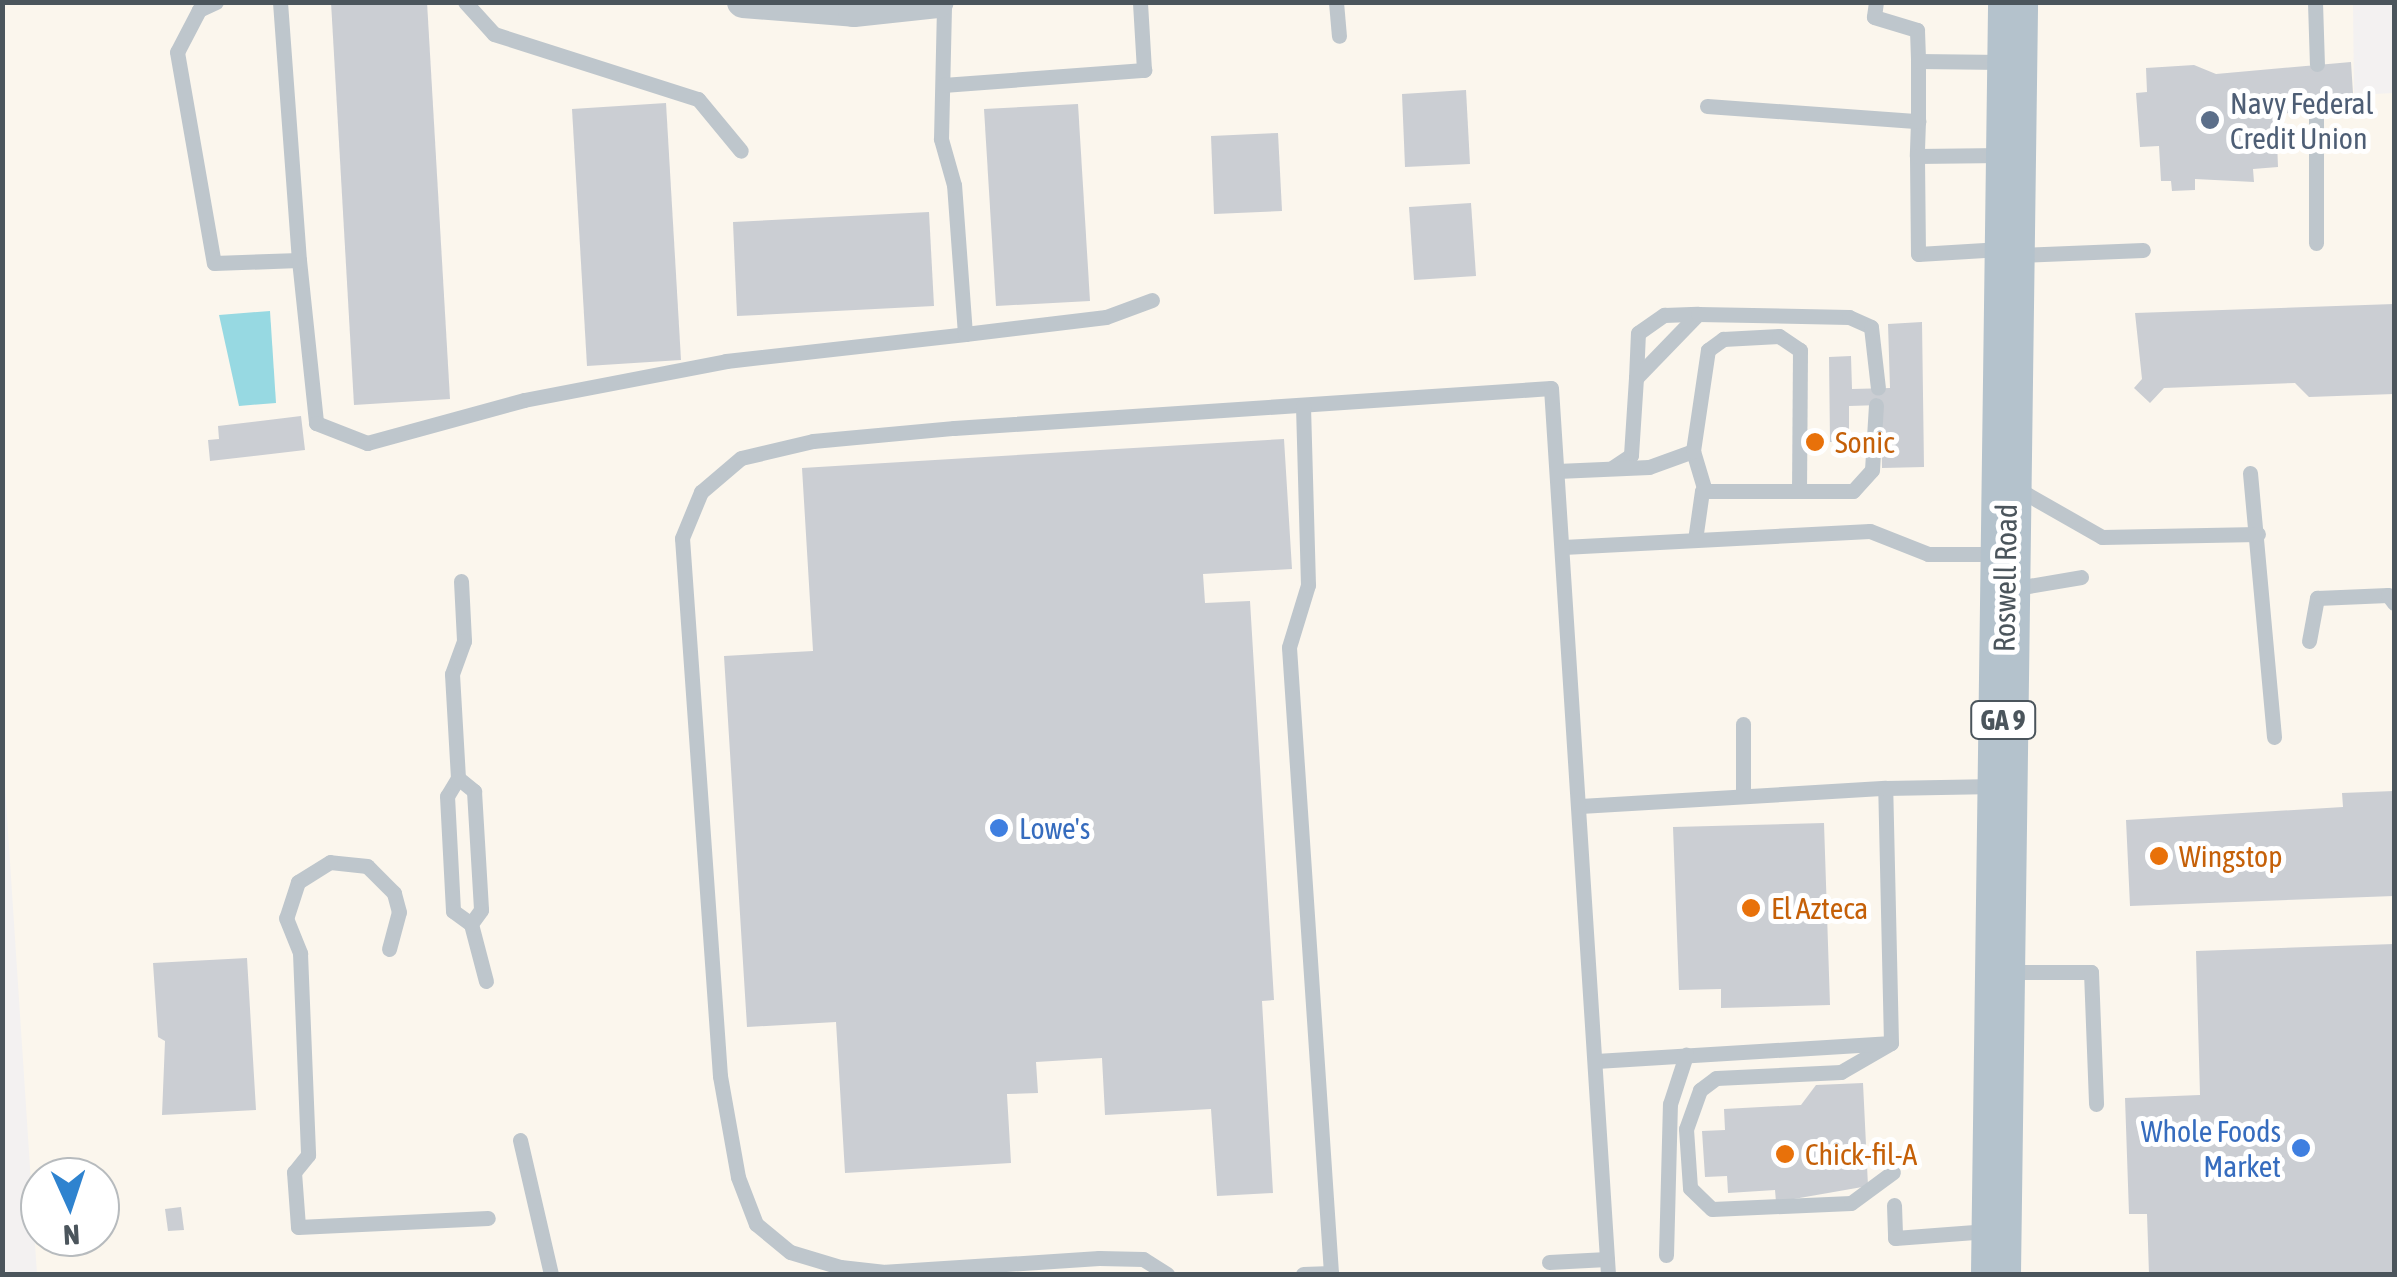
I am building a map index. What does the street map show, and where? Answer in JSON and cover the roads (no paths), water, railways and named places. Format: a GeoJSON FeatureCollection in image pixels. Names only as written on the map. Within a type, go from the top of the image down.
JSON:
{"type":"FeatureCollection","features":[{"type":"Feature","properties":{"kind":"main road","name":"Roswell Road"},"geometry":{"type":"LineString","coordinates":[[1996,1253],[2014,2]]}},
{"type":"Feature","properties":{"kind":"street"},"geometry":{"type":"LineString","coordinates":[[743,2],[854,10],[941,2]]}},
{"type":"Feature","properties":{"kind":"lane"},"geometry":{"type":"LineString","coordinates":[[216,2],[199,10],[176,52],[214,263],[300,260]]}},
{"type":"Feature","properties":{"kind":"lane"},"geometry":{"type":"LineString","coordinates":[[280,2],[316,424],[368,443],[524,400],[726,361],[1106,318],[1152,300]]}},
{"type":"Feature","properties":{"kind":"lane"},"geometry":{"type":"LineString","coordinates":[[465,2],[494,34],[698,99],[741,151]]}},
{"type":"Feature","properties":{"kind":"lane"},"geometry":{"type":"LineString","coordinates":[[941,2],[941,139],[954,184],[965,334]]}},
{"type":"Feature","properties":{"kind":"lane"},"geometry":{"type":"LineString","coordinates":[[943,85],[1144,70],[1140,2]]}},
{"type":"Feature","properties":{"kind":"lane"},"geometry":{"type":"LineString","coordinates":[[1336,2],[1340,36]]}},
{"type":"Feature","properties":{"kind":"lane"},"geometry":{"type":"LineString","coordinates":[[1876,2],[1874,17],[1916,30],[1918,254],[2143,250]]}},
{"type":"Feature","properties":{"kind":"lane"},"geometry":{"type":"LineString","coordinates":[[2315,2],[2317,64]]}},
{"type":"Feature","properties":{"kind":"lane"},"geometry":{"type":"LineString","coordinates":[[1918,60],[2012,62]]}},
{"type":"Feature","properties":{"kind":"lane"},"geometry":{"type":"LineString","coordinates":[[1706,106],[1918,121]]}},
{"type":"Feature","properties":{"kind":"lane"},"geometry":{"type":"LineString","coordinates":[[2316,112],[2316,244]]}},
{"type":"Feature","properties":{"kind":"lane"},"geometry":{"type":"LineString","coordinates":[[1917,156],[2011,155]]}},
{"type":"Feature","properties":{"kind":"lane"},"geometry":{"type":"LineString","coordinates":[[1636,378],[1698,314]]}},
{"type":"Feature","properties":{"kind":"lane"},"geometry":{"type":"LineString","coordinates":[[1608,470],[1631,455],[1638,333],[1664,315],[1848,317],[1871,328],[1877,397],[1872,470],[1853,491],[1706,491]]}},
{"type":"Feature","properties":{"kind":"lane"},"geometry":{"type":"LineString","coordinates":[[1780,316],[1780,336]]}},
{"type":"Feature","properties":{"kind":"lane"},"geometry":{"type":"LineString","coordinates":[[1706,491],[1693,452],[1708,350],[1723,339],[1780,336],[1800,350],[1799,491]]}},
{"type":"Feature","properties":{"kind":"lane"},"geometry":{"type":"LineString","coordinates":[[1167,1274],[1143,1259],[1098,1258],[885,1272],[840,1267],[790,1252],[756,1224],[738,1178],[720,1076],[682,538],[701,492],[741,458],[814,441],[1550,388],[1608,1267],[1549,1262]]}},
{"type":"Feature","properties":{"kind":"lane"},"geometry":{"type":"LineString","coordinates":[[1302,1274],[1330,1273],[1289,647],[1308,585],[1303,406]]}},
{"type":"Feature","properties":{"kind":"lane"},"geometry":{"type":"LineString","coordinates":[[1557,472],[1608,470],[1693,452]]}},
{"type":"Feature","properties":{"kind":"lane"},"geometry":{"type":"LineString","coordinates":[[2250,474],[2274,737]]}},
{"type":"Feature","properties":{"kind":"lane"},"geometry":{"type":"LineString","coordinates":[[2007,482],[2102,538],[2258,534]]}},
{"type":"Feature","properties":{"kind":"lane"},"geometry":{"type":"LineString","coordinates":[[1694,540],[1694,506],[1706,491]]}},
{"type":"Feature","properties":{"kind":"lane"},"geometry":{"type":"LineString","coordinates":[[1563,547],[1870,531],[1928,554],[2005,572],[2081,577]]}},
{"type":"Feature","properties":{"kind":"lane"},"geometry":{"type":"LineString","coordinates":[[461,581],[464,641],[452,674],[458,778],[447,796],[453,911],[471,924],[486,981]]}},
{"type":"Feature","properties":{"kind":"lane"},"geometry":{"type":"LineString","coordinates":[[2309,641],[2317,598],[2388,595],[2394,602]]}},
{"type":"Feature","properties":{"kind":"lane"},"geometry":{"type":"LineString","coordinates":[[1743,724],[1743,796]]}},
{"type":"Feature","properties":{"kind":"lane"},"geometry":{"type":"LineString","coordinates":[[458,778],[474,791],[480,910],[471,924]]}},
{"type":"Feature","properties":{"kind":"lane"},"geometry":{"type":"LineString","coordinates":[[1580,806],[1885,788],[2002,786]]}},
{"type":"Feature","properties":{"kind":"lane"},"geometry":{"type":"LineString","coordinates":[[1885,788],[1891,1043]]}},
{"type":"Feature","properties":{"kind":"lane"},"geometry":{"type":"LineString","coordinates":[[389,948],[399,912],[383,878],[367,866],[330,862],[298,882],[286,918],[300,953],[308,1155],[294,1172],[298,1227],[488,1218]]}},
{"type":"Feature","properties":{"kind":"lane"},"geometry":{"type":"LineString","coordinates":[[2000,972],[2091,972],[2096,1104]]}},
{"type":"Feature","properties":{"kind":"lane"},"geometry":{"type":"LineString","coordinates":[[1596,1061],[1891,1043]]}},
{"type":"Feature","properties":{"kind":"lane"},"geometry":{"type":"LineString","coordinates":[[1891,1043],[1841,1072],[1716,1078],[1700,1090],[1686,1129],[1690,1188],[1712,1209],[1851,1203],[1893,1172]]}},
{"type":"Feature","properties":{"kind":"lane"},"geometry":{"type":"LineString","coordinates":[[1666,1255],[1670,1104],[1686,1056]]}},
{"type":"Feature","properties":{"kind":"lane"},"geometry":{"type":"LineString","coordinates":[[520,1140],[551,1274]]}},
{"type":"Feature","properties":{"kind":"lane"},"geometry":{"type":"LineString","coordinates":[[1894,1206],[1895,1238],[1996,1253]]}},
{"type":"Feature","properties":{"kind":"water"},"geometry":{"type":"Polygon","coordinates":[[[270,311],[276,403],[239,406],[219,315],[270,311]]]}},
{"type":"Feature","properties":{"kind":"place","name":"Navy Federal Credit Union"},"geometry":{"type":"Point","coordinates":[2210,120]}},
{"type":"Feature","properties":{"kind":"place","name":"Sonic"},"geometry":{"type":"Point","coordinates":[1815,442]}},
{"type":"Feature","properties":{"kind":"place","name":"Lowe's"},"geometry":{"type":"Point","coordinates":[999,828]}},
{"type":"Feature","properties":{"kind":"place","name":"Wingstop"},"geometry":{"type":"Point","coordinates":[2159,856]}},
{"type":"Feature","properties":{"kind":"place","name":"El Azteca"},"geometry":{"type":"Point","coordinates":[1751,908]}},
{"type":"Feature","properties":{"kind":"place","name":"Whole Foods Market"},"geometry":{"type":"Point","coordinates":[2301,1148]}},
{"type":"Feature","properties":{"kind":"place","name":"Chick-fil-A"},"geometry":{"type":"Point","coordinates":[1785,1154]}}]}
